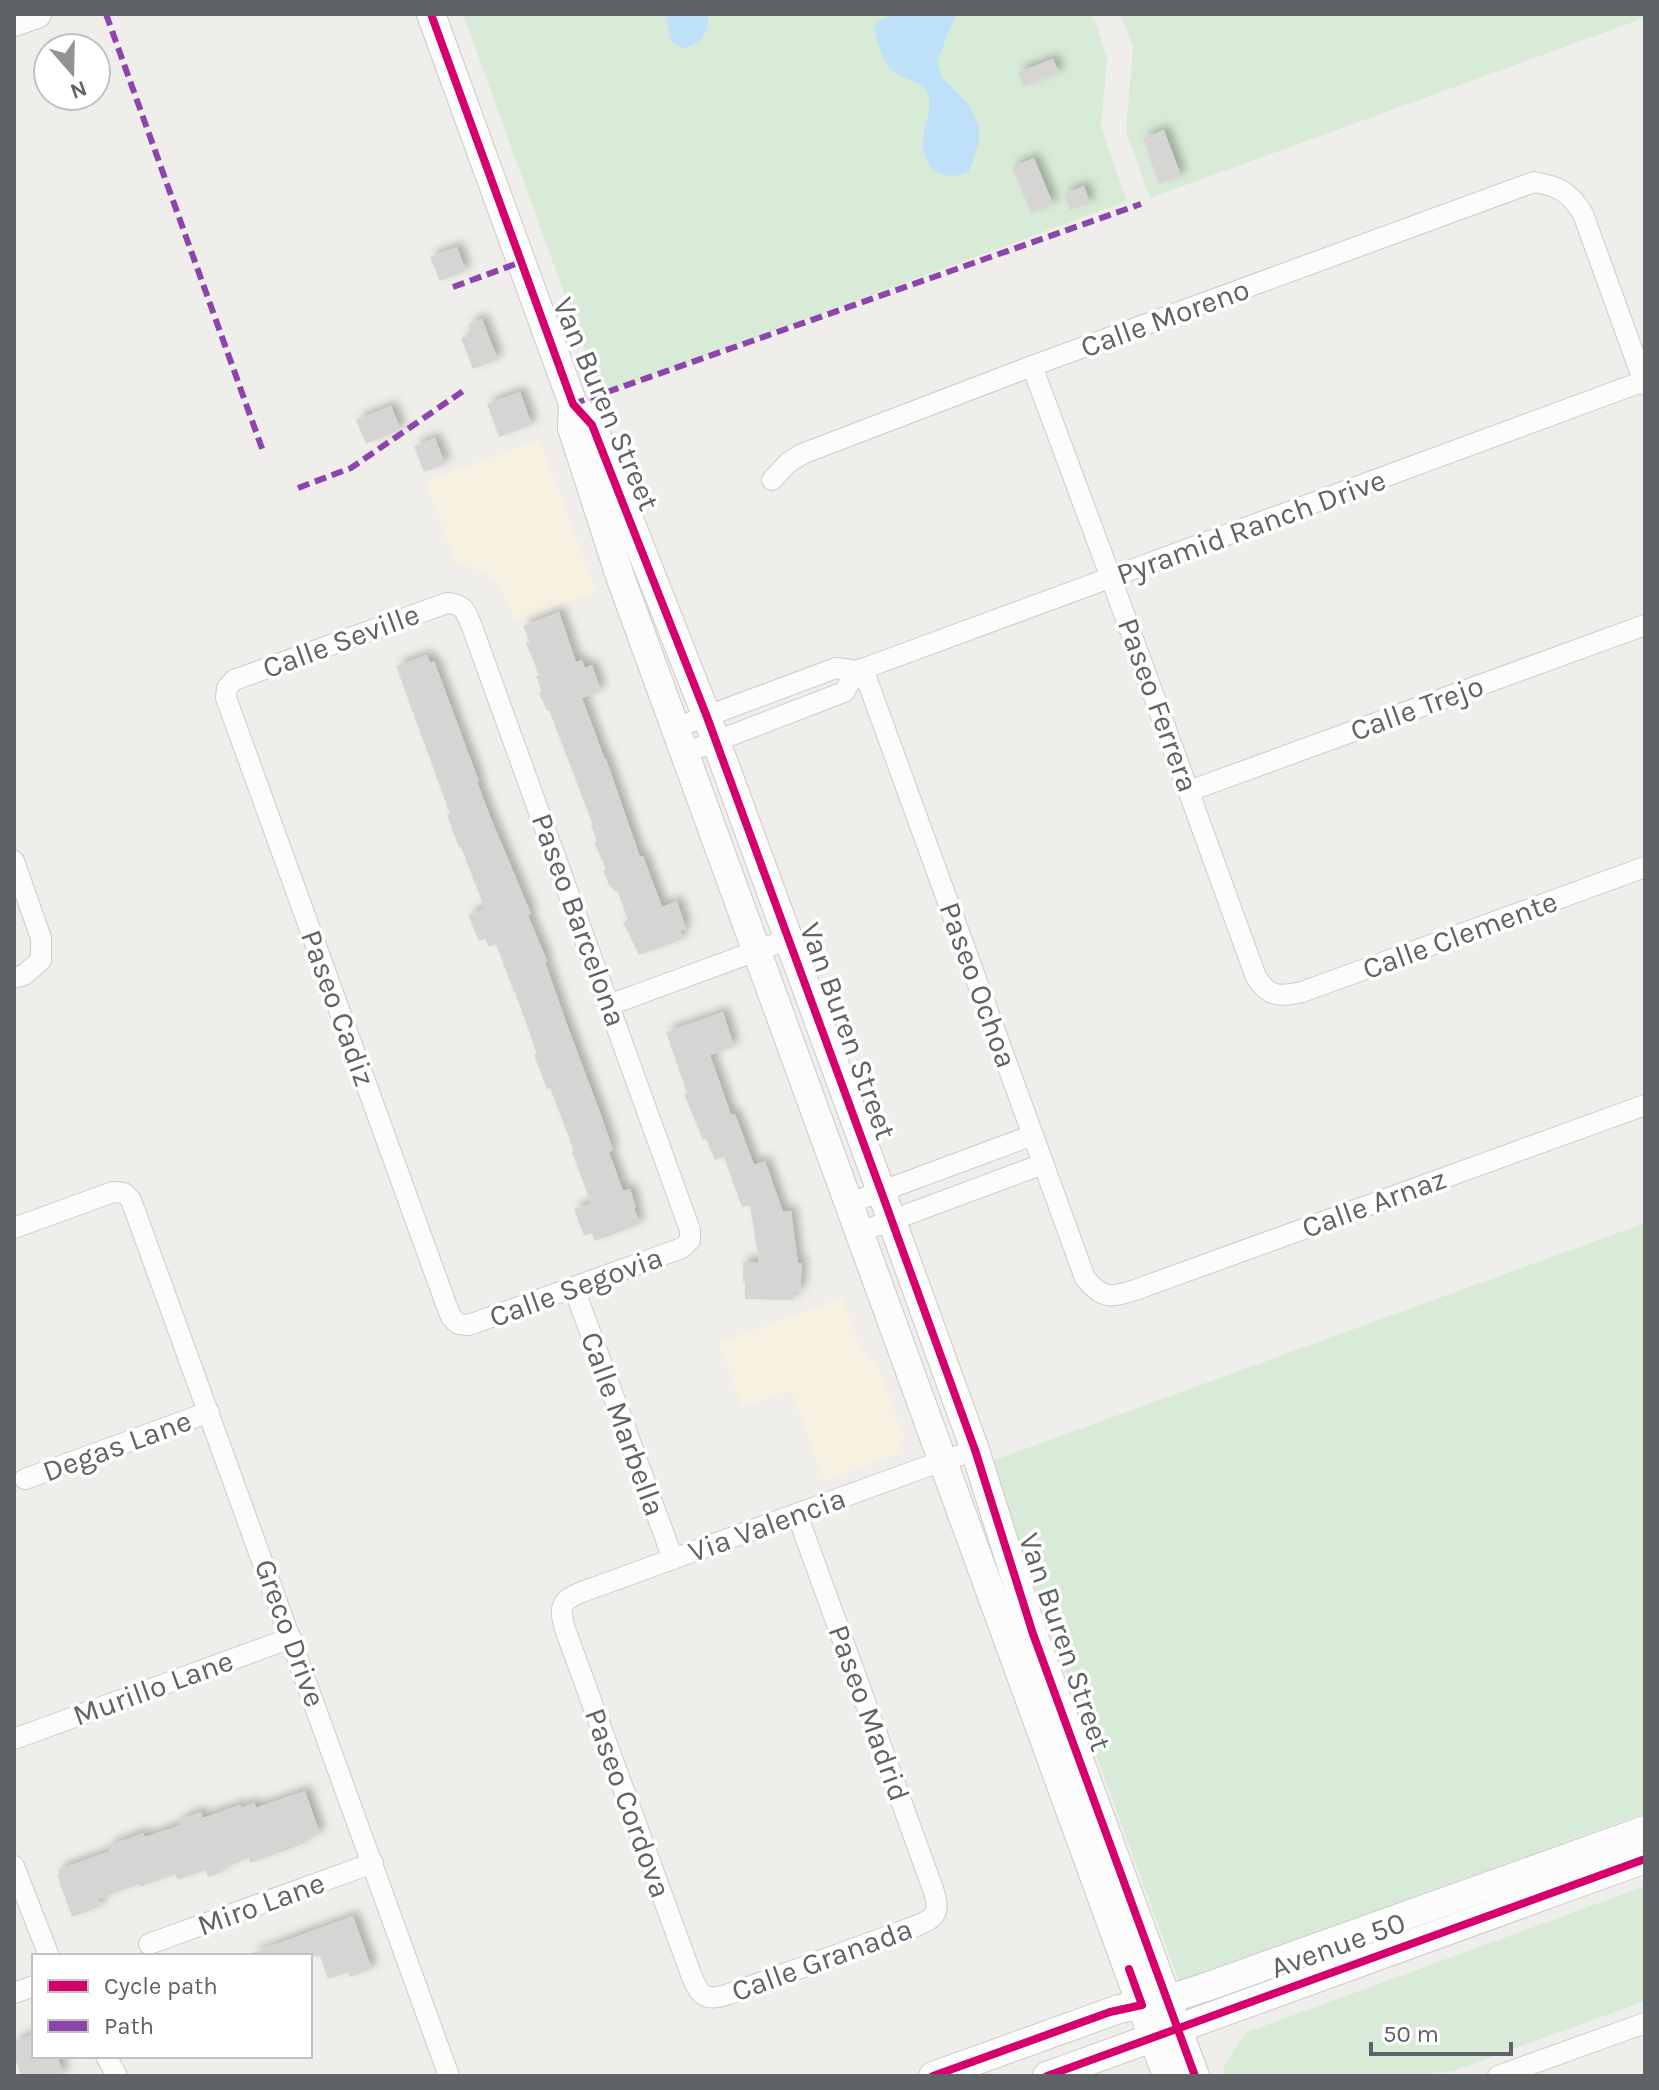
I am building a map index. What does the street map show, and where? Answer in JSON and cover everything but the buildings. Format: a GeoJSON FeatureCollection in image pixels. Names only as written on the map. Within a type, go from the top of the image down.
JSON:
{"type":"FeatureCollection","features":[{"type":"Feature","properties":{"kind":"street"},"geometry":{"type":"LineString","coordinates":[[14,22],[37,14]]}},
{"type":"Feature","properties":{"kind":"street","name":"Van Buren Street"},"geometry":{"type":"LineString","coordinates":[[431,14],[573,404],[592,425],[711,729],[975,1450],[1165,2034],[1167,2076]]}},
{"type":"Feature","properties":{"kind":"street","name":"Calle Moreno"},"geometry":{"type":"LineString","coordinates":[[772,480],[802,454],[1534,182],[1552,185],[1565,193],[1576,202],[1583,214],[1644,383]]}},
{"type":"Feature","properties":{"kind":"street","name":"Paseo Ferrera"},"geometry":{"type":"LineString","coordinates":[[1032,366],[1256,977],[1262,988],[1273,994]]}},
{"type":"Feature","properties":{"kind":"street","name":"Pyramid Ranch Drive"},"geometry":{"type":"LineString","coordinates":[[680,740],[844,692],[860,670],[1644,383]]}},
{"type":"Feature","properties":{"kind":"street","name":"Van Buren Street"},"geometry":{"type":"LineString","coordinates":[[573,404],[572,428],[621,579],[942,1461],[1154,2002]]}},
{"type":"Feature","properties":{"kind":"street","name":"Calle Seville"},"geometry":{"type":"LineString","coordinates":[[227,688],[234,680],[405,617],[447,603],[458,604]]}},
{"type":"Feature","properties":{"kind":"street","name":"Paseo Barcelona"},"geometry":{"type":"LineString","coordinates":[[458,604],[471,624],[686,1217],[690,1240]]}},
{"type":"Feature","properties":{"kind":"street","name":"Calle Trejo"},"geometry":{"type":"LineString","coordinates":[[1189,791],[1645,625]]}},
{"type":"Feature","properties":{"kind":"street","name":"Paseo Ochoa"},"geometry":{"type":"LineString","coordinates":[[860,670],[1085,1278],[1102,1295]]}},
{"type":"Feature","properties":{"kind":"street","name":"Paseo Cadiz"},"geometry":{"type":"LineString","coordinates":[[227,688],[230,711],[446,1304],[451,1317],[458,1324]]}},
{"type":"Feature","properties":{"kind":"street"},"geometry":{"type":"LineString","coordinates":[[14,861],[41,938],[41,960],[24,975],[14,978]]}},
{"type":"Feature","properties":{"kind":"street","name":"Calle Clemente"},"geometry":{"type":"LineString","coordinates":[[1273,994],[1285,996],[1302,992],[1645,867]]}},
{"type":"Feature","properties":{"kind":"street"},"geometry":{"type":"LineString","coordinates":[[609,1005],[789,939]]}},
{"type":"Feature","properties":{"kind":"street","name":"Calle Arnaz"},"geometry":{"type":"LineString","coordinates":[[1102,1295],[1115,1297],[1645,1105]]}},
{"type":"Feature","properties":{"kind":"street"},"geometry":{"type":"LineString","coordinates":[[850,1203],[1033,1135]]}},
{"type":"Feature","properties":{"kind":"street"},"geometry":{"type":"LineString","coordinates":[[860,1232],[1043,1164]]}},
{"type":"Feature","properties":{"kind":"street","name":"Greco Drive"},"geometry":{"type":"LineString","coordinates":[[14,1228],[113,1192],[124,1193],[131,1200],[449,2076]]}},
{"type":"Feature","properties":{"kind":"street","name":"Calle Segovia"},"geometry":{"type":"LineString","coordinates":[[458,1324],[482,1321],[574,1288],[682,1248],[690,1240]]}},
{"type":"Feature","properties":{"kind":"street","name":"Calle Marbella"},"geometry":{"type":"LineString","coordinates":[[574,1288],[673,1559]]}},
{"type":"Feature","properties":{"kind":"street","name":"Degas Lane"},"geometry":{"type":"LineString","coordinates":[[25,1479],[209,1412]]}},
{"type":"Feature","properties":{"kind":"street","name":"Via Valencia"},"geometry":{"type":"LineString","coordinates":[[562,1605],[569,1597],[975,1450]]}},
{"type":"Feature","properties":{"kind":"street","name":"Paseo Madrid"},"geometry":{"type":"LineString","coordinates":[[797,1514],[933,1889],[937,1913]]}},
{"type":"Feature","properties":{"kind":"street","name":"Paseo Cordova"},"geometry":{"type":"LineString","coordinates":[[562,1605],[565,1629],[665,1904],[692,1977],[705,1997]]}},
{"type":"Feature","properties":{"kind":"street","name":"Murillo Lane"},"geometry":{"type":"LineString","coordinates":[[14,1739],[291,1638]]}},
{"type":"Feature","properties":{"kind":"street","name":"Avenue 50"},"geometry":{"type":"LineString","coordinates":[[933,2076],[1119,2009],[1154,2002],[1645,1830]]}},
{"type":"Feature","properties":{"kind":"street","name":"Avenue 50"},"geometry":{"type":"LineString","coordinates":[[1047,2076],[1645,1859]]}},
{"type":"Feature","properties":{"kind":"street","name":"Miro Lane"},"geometry":{"type":"LineString","coordinates":[[149,1944],[373,1863]]}},
{"type":"Feature","properties":{"kind":"street"},"geometry":{"type":"LineString","coordinates":[[14,1866],[48,1954]]}},
{"type":"Feature","properties":{"kind":"street","name":"Calle Granada"},"geometry":{"type":"LineString","coordinates":[[705,1997],[715,1998],[916,1926],[929,1921],[937,1913]]}},
{"type":"Feature","properties":{"kind":"street"},"geometry":{"type":"LineString","coordinates":[[1498,2076],[1645,2023]]}},
{"type":"Feature","properties":{"kind":"street","name":"Van Buren Street"},"geometry":{"type":"LineString","coordinates":[[1165,2034],[1195,2076]]}},
{"type":"Feature","properties":{"kind":"street"},"geometry":{"type":"LineString","coordinates":[[956,2076],[992,2055]]}},
{"type":"Feature","properties":{"kind":"street"},"geometry":{"type":"LineString","coordinates":[[107,2058],[117,2076]]}},
{"type":"Feature","properties":{"kind":"green space"},"geometry":{"type":"Polygon","coordinates":[[[463,14],[1089,14],[1096,23],[1107,59],[1101,127],[1127,201],[601,395],[463,14]]]}},
{"type":"Feature","properties":{"kind":"green space"},"geometry":{"type":"Polygon","coordinates":[[[1120,14],[1643,14],[1644,18],[1150,198],[1126,131],[1133,46],[1120,14]]]}},
{"type":"Feature","properties":{"kind":"green space"},"geometry":{"type":"Polygon","coordinates":[[[1645,1223],[1645,1813],[1179,1982],[989,1462],[1645,1223]]]}},
{"type":"Feature","properties":{"kind":"green space"},"geometry":{"type":"Polygon","coordinates":[[[1645,1886],[1645,2001],[1453,2071],[1411,2076],[1226,2076],[1223,2067],[1245,2033],[1645,1886]]]}},
{"type":"Feature","properties":{"kind":"sand"},"geometry":{"type":"Polygon","coordinates":[[[540,440],[596,592],[516,621],[501,591],[488,576],[456,565],[426,481],[540,440]]]}},
{"type":"Feature","properties":{"kind":"sand"},"geometry":{"type":"Polygon","coordinates":[[[842,1298],[860,1347],[877,1365],[904,1437],[896,1454],[824,1481],[791,1390],[742,1407],[719,1343],[842,1298]]]}},
{"type":"Feature","properties":{"kind":"water"},"geometry":{"type":"Polygon","coordinates":[[[665,14],[708,14],[706,32],[700,40],[684,49],[672,43],[665,14]]]}},
{"type":"Feature","properties":{"kind":"water"},"geometry":{"type":"Polygon","coordinates":[[[896,14],[956,14],[937,61],[942,77],[970,106],[979,127],[979,142],[969,171],[948,176],[933,170],[928,163],[923,142],[929,96],[922,86],[890,68],[880,50],[875,31],[874,26],[879,20],[896,14]]]}},
{"type":"Feature","properties":{"kind":"marked path"},"geometry":{"type":"LineString","coordinates":[[106,14],[264,454]]}},
{"type":"Feature","properties":{"kind":"marked path"},"geometry":{"type":"LineString","coordinates":[[573,404],[1141,204]]}},
{"type":"Feature","properties":{"kind":"marked path"},"geometry":{"type":"LineString","coordinates":[[453,287],[521,262]]}},
{"type":"Feature","properties":{"kind":"marked path"},"geometry":{"type":"LineString","coordinates":[[298,488],[351,468],[466,389]]}},
{"type":"Feature","properties":{"kind":"cycle path"},"geometry":{"type":"LineString","coordinates":[[431,14],[573,404],[592,425],[707,717],[975,1450],[1033,1634],[1195,2076]]}},
{"type":"Feature","properties":{"kind":"cycle path"},"geometry":{"type":"LineString","coordinates":[[1047,2076],[1645,1859]]}},
{"type":"Feature","properties":{"kind":"cycle path"},"geometry":{"type":"LineString","coordinates":[[933,2076],[1110,2012],[1142,2005],[1129,1969]]}}]}
